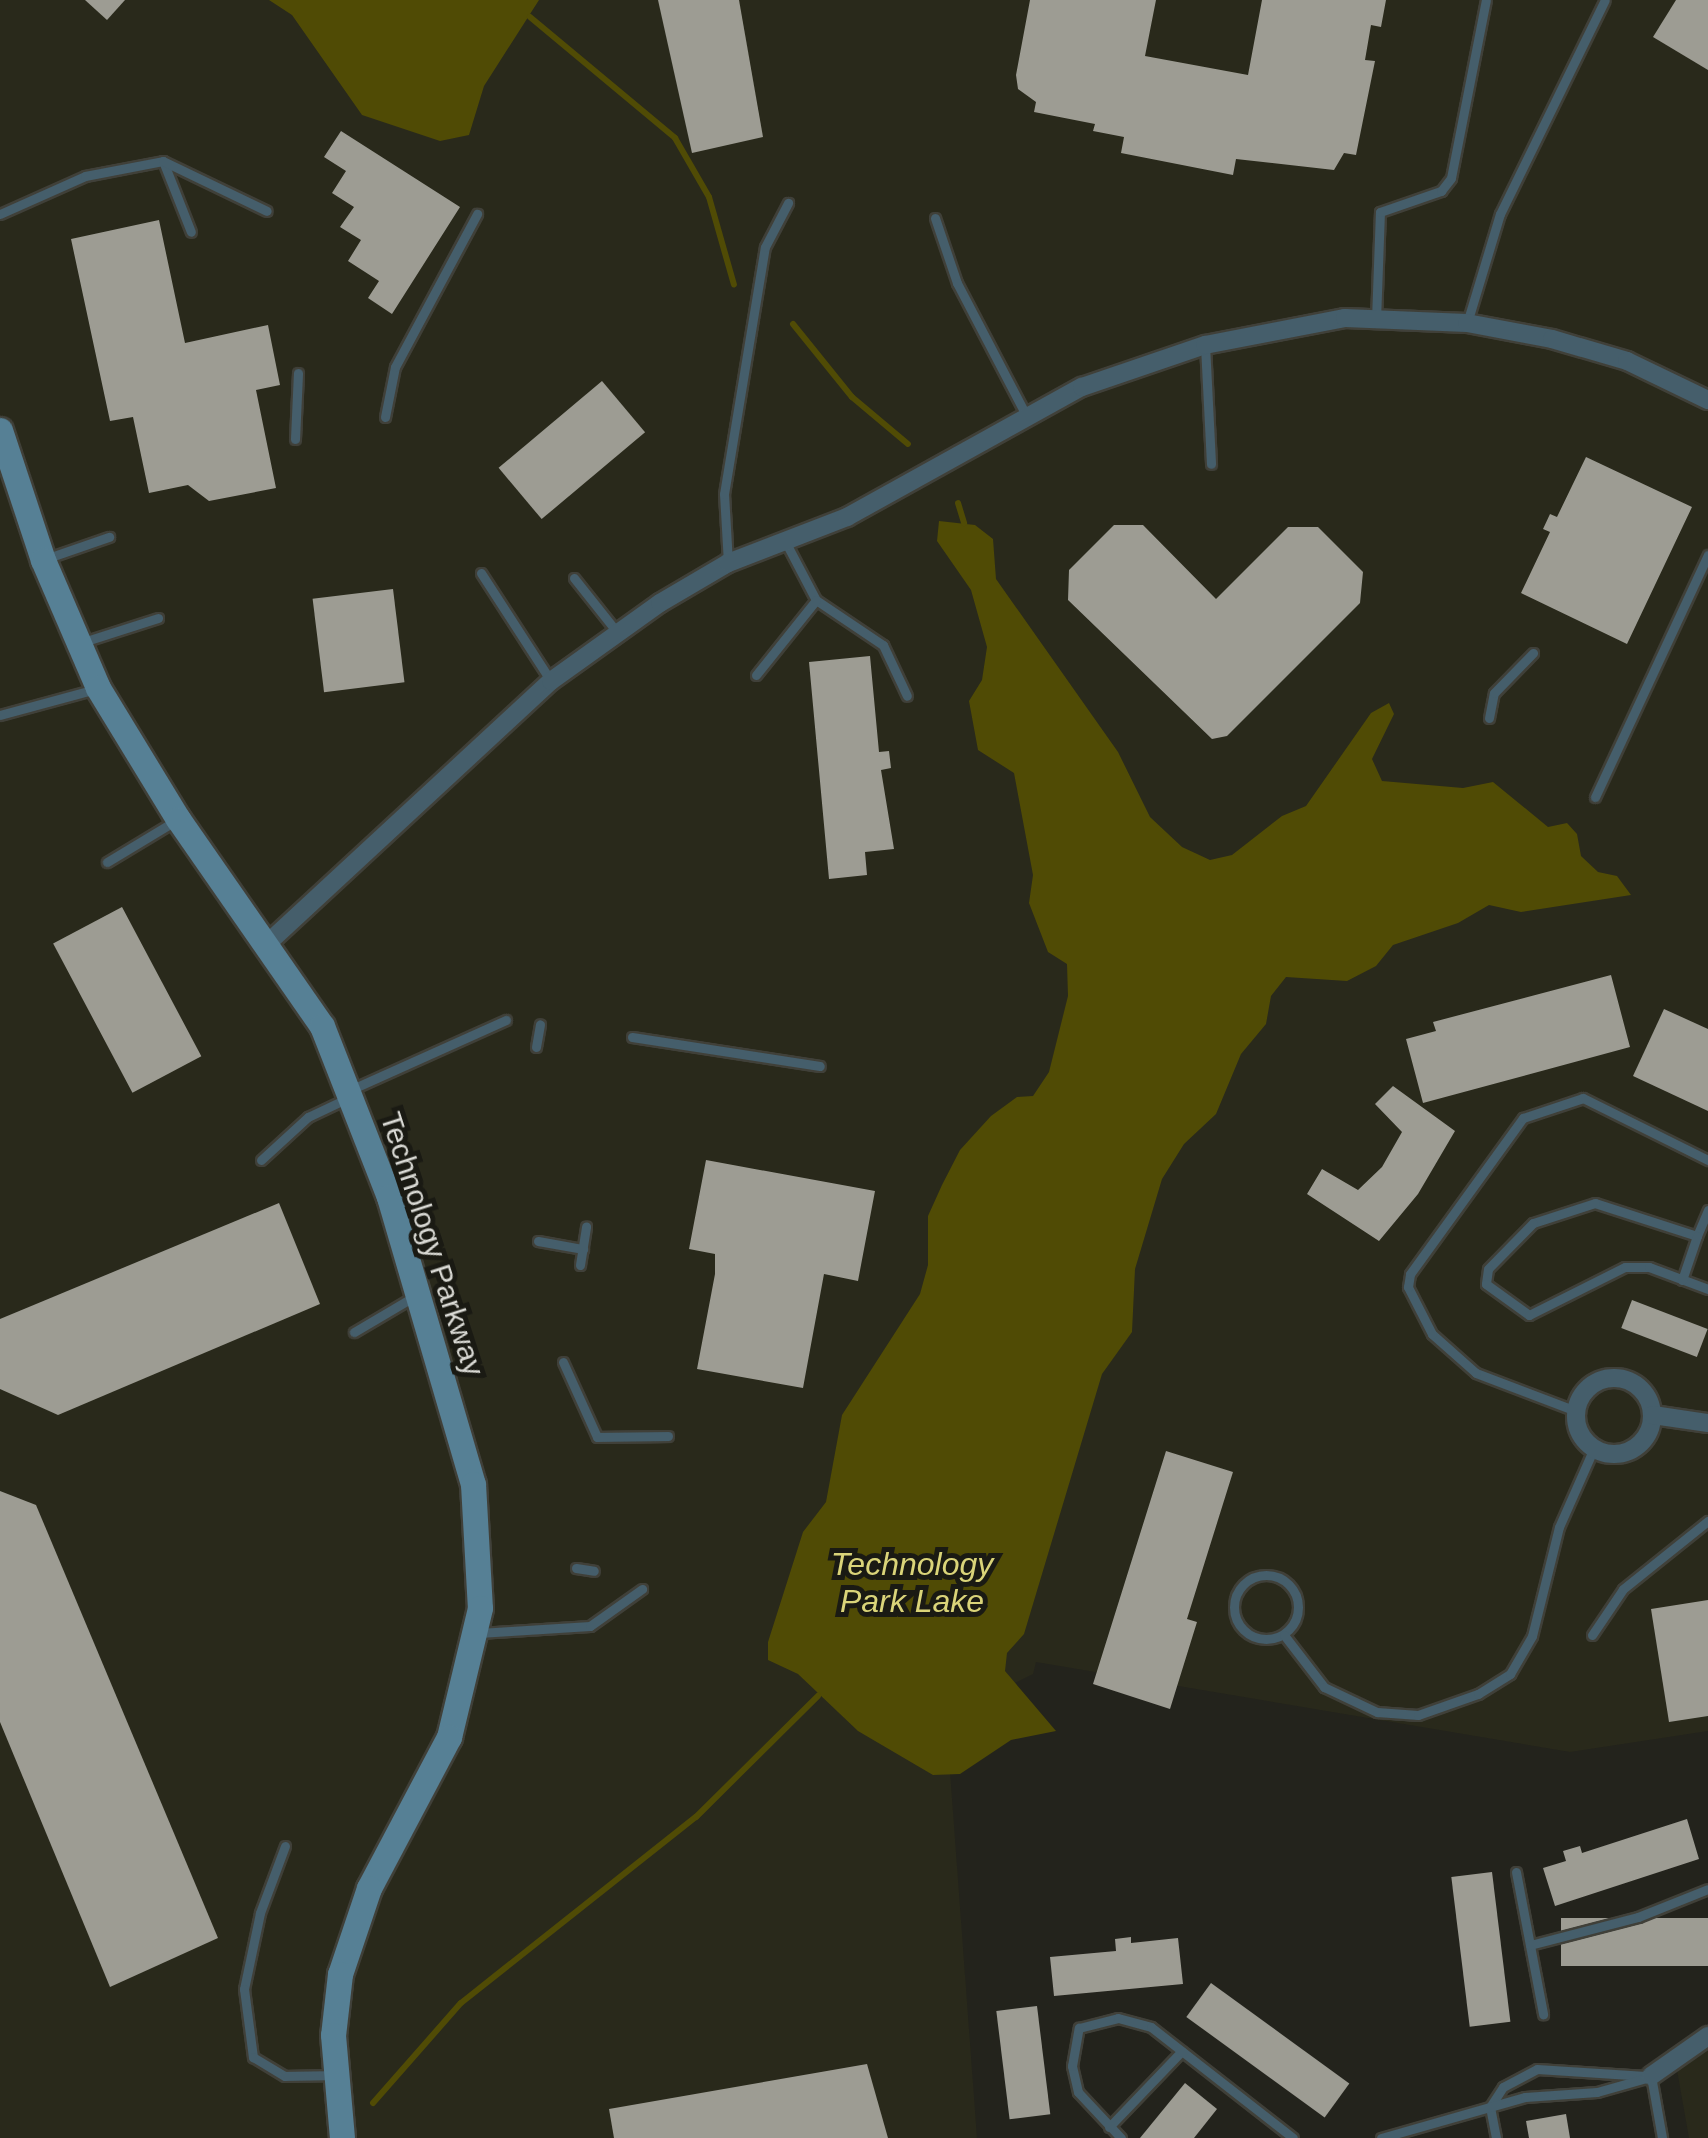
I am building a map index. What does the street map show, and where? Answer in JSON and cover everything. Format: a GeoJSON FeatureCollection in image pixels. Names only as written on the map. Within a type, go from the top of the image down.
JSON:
{"type":"FeatureCollection","features":[{"type":"Feature","properties":{"kind":"street"},"geometry":{"type":"LineString","coordinates":[[270,942],[551,681],[617,632],[728,563],[846,517],[1028,420],[1082,386],[1206,345],[1274,328],[1376,320],[1468,323],[1628,361],[1708,400]]}},
{"type":"Feature","properties":{"kind":"street","name":"Technology Parkway"},"geometry":{"type":"LineString","coordinates":[[0,430],[42,560],[98,688],[178,819],[270,942],[322,1026],[418,1294],[474,1484],[480,1549],[476,1633],[449,1737],[354,1920],[340,1974],[336,2076],[342,2138]]}},
{"type":"Feature","properties":{"kind":"street"},"geometry":{"type":"LineString","coordinates":[[1616,1377],[1648,1396],[1653,1414],[1650,1431],[1626,1452],[1594,1448],[1583,1438],[1576,1411],[1583,1393],[1616,1377]]}},
{"type":"Feature","properties":{"kind":"street"},"geometry":{"type":"LineString","coordinates":[[1653,1414],[1708,1423]]}},
{"type":"Feature","properties":{"kind":"street"},"geometry":{"type":"LineString","coordinates":[[1651,2076],[1708,2036]]}},
{"type":"Feature","properties":{"kind":"lane"},"geometry":{"type":"LineString","coordinates":[[1376,320],[1380,212],[1441,191],[1452,178],[1486,0]]}},
{"type":"Feature","properties":{"kind":"lane"},"geometry":{"type":"LineString","coordinates":[[1468,323],[1500,214],[1605,0]]}},
{"type":"Feature","properties":{"kind":"lane"},"geometry":{"type":"LineString","coordinates":[[0,214],[84,176],[163,161],[267,211]]}},
{"type":"Feature","properties":{"kind":"lane"},"geometry":{"type":"LineString","coordinates":[[163,161],[191,232]]}},
{"type":"Feature","properties":{"kind":"lane"},"geometry":{"type":"LineString","coordinates":[[728,563],[724,494],[730,456],[765,247],[788,203]]}},
{"type":"Feature","properties":{"kind":"lane"},"geometry":{"type":"LineString","coordinates":[[385,417],[395,368],[477,214]]}},
{"type":"Feature","properties":{"kind":"lane"},"geometry":{"type":"LineString","coordinates":[[935,218],[957,283],[1028,420]]}},
{"type":"Feature","properties":{"kind":"lane"},"geometry":{"type":"LineString","coordinates":[[1206,345],[1212,464]]}},
{"type":"Feature","properties":{"kind":"lane"},"geometry":{"type":"LineString","coordinates":[[295,439],[298,373]]}},
{"type":"Feature","properties":{"kind":"lane"},"geometry":{"type":"LineString","coordinates":[[42,560],[109,537]]}},
{"type":"Feature","properties":{"kind":"lane"},"geometry":{"type":"LineString","coordinates":[[785,541],[816,600],[883,645],[907,696]]}},
{"type":"Feature","properties":{"kind":"lane"},"geometry":{"type":"LineString","coordinates":[[1595,797],[1708,555]]}},
{"type":"Feature","properties":{"kind":"lane"},"geometry":{"type":"LineString","coordinates":[[480,572],[551,681]]}},
{"type":"Feature","properties":{"kind":"lane"},"geometry":{"type":"LineString","coordinates":[[574,578],[617,632]]}},
{"type":"Feature","properties":{"kind":"lane"},"geometry":{"type":"LineString","coordinates":[[756,675],[816,600]]}},
{"type":"Feature","properties":{"kind":"lane"},"geometry":{"type":"LineString","coordinates":[[78,643],[158,618]]}},
{"type":"Feature","properties":{"kind":"lane"},"geometry":{"type":"LineString","coordinates":[[1489,718],[1494,693],[1534,653]]}},
{"type":"Feature","properties":{"kind":"lane"},"geometry":{"type":"LineString","coordinates":[[0,715],[98,688]]}},
{"type":"Feature","properties":{"kind":"lane"},"geometry":{"type":"LineString","coordinates":[[107,862],[178,819]]}},
{"type":"Feature","properties":{"kind":"lane"},"geometry":{"type":"LineString","coordinates":[[260,1160],[308,1118],[349,1094],[506,1020]]}},
{"type":"Feature","properties":{"kind":"lane"},"geometry":{"type":"LineString","coordinates":[[536,1047],[540,1024]]}},
{"type":"Feature","properties":{"kind":"lane"},"geometry":{"type":"LineString","coordinates":[[632,1037],[820,1066]]}},
{"type":"Feature","properties":{"kind":"lane"},"geometry":{"type":"LineString","coordinates":[[1576,1411],[1476,1373],[1432,1334],[1408,1287],[1410,1274],[1523,1118],[1583,1098],[1708,1160]]}},
{"type":"Feature","properties":{"kind":"lane"},"geometry":{"type":"LineString","coordinates":[[1697,1236],[1594,1202],[1533,1223],[1488,1269],[1486,1284],[1529,1316],[1625,1267],[1649,1267],[1708,1288]]}},
{"type":"Feature","properties":{"kind":"lane"},"geometry":{"type":"LineString","coordinates":[[1682,1280],[1708,1210]]}},
{"type":"Feature","properties":{"kind":"lane"},"geometry":{"type":"LineString","coordinates":[[580,1264],[586,1226]]}},
{"type":"Feature","properties":{"kind":"lane"},"geometry":{"type":"LineString","coordinates":[[538,1241],[582,1249]]}},
{"type":"Feature","properties":{"kind":"lane"},"geometry":{"type":"LineString","coordinates":[[354,1332],[418,1294]]}},
{"type":"Feature","properties":{"kind":"lane"},"geometry":{"type":"LineString","coordinates":[[563,1362],[598,1437],[668,1436]]}},
{"type":"Feature","properties":{"kind":"lane"},"geometry":{"type":"LineString","coordinates":[[1284,1634],[1324,1687],[1377,1712],[1418,1716],[1478,1694],[1510,1674],[1532,1636],[1560,1527],[1594,1448]]}},
{"type":"Feature","properties":{"kind":"lane"},"geometry":{"type":"LineString","coordinates":[[1592,1635],[1623,1589],[1708,1521]]}},
{"type":"Feature","properties":{"kind":"lane"},"geometry":{"type":"LineString","coordinates":[[576,1568],[594,1572]]}},
{"type":"Feature","properties":{"kind":"lane"},"geometry":{"type":"LineString","coordinates":[[1261,1574],[1283,1581],[1299,1599],[1297,1618],[1284,1634],[1270,1638],[1244,1632],[1232,1612],[1238,1586],[1261,1574]]}},
{"type":"Feature","properties":{"kind":"lane"},"geometry":{"type":"LineString","coordinates":[[476,1633],[590,1626],[642,1588]]}},
{"type":"Feature","properties":{"kind":"lane"},"geometry":{"type":"LineString","coordinates":[[286,1846],[260,1913],[244,1989],[252,2057],[286,2076],[336,2076]]}},
{"type":"Feature","properties":{"kind":"lane"},"geometry":{"type":"LineString","coordinates":[[1516,1872],[1543,2014]]}},
{"type":"Feature","properties":{"kind":"lane"},"geometry":{"type":"LineString","coordinates":[[1530,1945],[1638,1917],[1708,1889]]}},
{"type":"Feature","properties":{"kind":"lane"},"geometry":{"type":"LineString","coordinates":[[1121,2138],[1078,2092],[1071,2044],[1078,2028],[1118,2018],[1136,2020],[1294,2138]]}},
{"type":"Feature","properties":{"kind":"lane"},"geometry":{"type":"LineString","coordinates":[[1110,2127],[1182,2052]]}},
{"type":"Feature","properties":{"kind":"lane"},"geometry":{"type":"LineString","coordinates":[[1496,2138],[1490,2107],[1503,2087],[1537,2069],[1651,2076]]}},
{"type":"Feature","properties":{"kind":"lane"},"geometry":{"type":"LineString","coordinates":[[1381,2138],[1545,2093],[1597,2092],[1651,2076]]}},
{"type":"Feature","properties":{"kind":"lane"},"geometry":{"type":"LineString","coordinates":[[1651,2076],[1662,2138]]}},
{"type":"Feature","properties":{"kind":"shaded area"},"geometry":{"type":"Polygon","coordinates":[[[0,0],[1708,0],[1708,1731],[1570,1752],[1036,1662],[1033,1674],[946,1717],[977,2138],[0,2138],[0,0]]]}},
{"type":"Feature","properties":{"kind":"shaded area"},"geometry":{"type":"Polygon","coordinates":[[[1708,2035],[1708,2138],[1689,2138],[1674,2053],[1708,2035]]]}},
{"type":"Feature","properties":{"kind":"water"},"geometry":{"type":"Polygon","coordinates":[[[269,0],[539,0],[484,86],[469,135],[440,141],[362,115],[292,15],[269,0]]]}},
{"type":"Feature","properties":{"kind":"water","name":"Technology Park Lake"},"geometry":{"type":"Polygon","coordinates":[[[939,521],[975,525],[993,539],[996,579],[1118,752],[1150,817],[1182,847],[1210,860],[1232,855],[1282,816],[1306,806],[1371,713],[1389,703],[1394,714],[1372,759],[1382,781],[1463,788],[1493,782],[1548,827],[1567,823],[1577,834],[1581,856],[1598,872],[1617,876],[1631,895],[1521,912],[1489,905],[1458,923],[1393,945],[1376,966],[1347,981],[1286,977],[1271,996],[1266,1024],[1241,1054],[1216,1114],[1184,1144],[1162,1179],[1135,1269],[1132,1332],[1102,1374],[1024,1634],[1007,1653],[1005,1671],[1056,1731],[1011,1740],[960,1774],[933,1775],[858,1731],[798,1674],[768,1660],[768,1642],[803,1532],[826,1502],[842,1415],[920,1294],[928,1265],[928,1216],[942,1185],[960,1150],[991,1116],[1017,1097],[1033,1096],[1049,1072],[1068,996],[1067,964],[1048,952],[1029,903],[1033,875],[1014,773],[978,750],[969,701],[982,680],[987,647],[971,590],[937,541],[939,521]]]}},
{"type":"Feature","properties":{"kind":"building"},"geometry":{"type":"Polygon","coordinates":[[[85,0],[125,0],[107,20],[85,0]]]}},
{"type":"Feature","properties":{"kind":"building"},"geometry":{"type":"Polygon","coordinates":[[[658,0],[739,0],[763,137],[692,153],[658,0]]]}},
{"type":"Feature","properties":{"kind":"building"},"geometry":{"type":"Polygon","coordinates":[[[1030,0],[1156,0],[1145,56],[1248,75],[1262,0],[1386,0],[1381,27],[1371,25],[1365,60],[1375,61],[1356,155],[1344,153],[1334,170],[1236,159],[1233,175],[1121,153],[1124,137],[1093,131],[1095,124],[1034,112],[1036,102],[1018,89],[1016,75],[1030,0]]]}},
{"type":"Feature","properties":{"kind":"building"},"geometry":{"type":"Polygon","coordinates":[[[1676,0],[1708,0],[1708,70],[1653,37],[1676,0]]]}},
{"type":"Feature","properties":{"kind":"building"},"geometry":{"type":"Polygon","coordinates":[[[341,131],[460,207],[392,314],[368,298],[379,281],[348,261],[361,240],[340,227],[354,207],[332,193],[346,171],[324,157],[341,131]]]}},
{"type":"Feature","properties":{"kind":"building"},"geometry":{"type":"Polygon","coordinates":[[[159,220],[185,343],[268,325],[280,385],[256,390],[276,488],[209,501],[188,485],[149,493],[133,417],[110,421],[71,239],[159,220]]]}},
{"type":"Feature","properties":{"kind":"building"},"geometry":{"type":"Polygon","coordinates":[[[602,381],[645,432],[542,519],[499,468],[602,381]]]}},
{"type":"Feature","properties":{"kind":"building"},"geometry":{"type":"Polygon","coordinates":[[[1586,457],[1692,507],[1627,644],[1521,593],[1550,532],[1543,529],[1550,514],[1557,517],[1586,457]]]}},
{"type":"Feature","properties":{"kind":"building"},"geometry":{"type":"Polygon","coordinates":[[[1114,525],[1143,525],[1216,599],[1288,527],[1318,527],[1363,572],[1360,603],[1227,736],[1212,739],[1068,600],[1069,570],[1114,525]]]}},
{"type":"Feature","properties":{"kind":"building"},"geometry":{"type":"Polygon","coordinates":[[[393,589],[404,682],[324,692],[313,599],[393,589]]]}},
{"type":"Feature","properties":{"kind":"building"},"geometry":{"type":"Polygon","coordinates":[[[870,656],[879,752],[889,751],[891,768],[881,770],[894,849],[865,852],[867,875],[829,879],[809,662],[870,656]]]}},
{"type":"Feature","properties":{"kind":"building"},"geometry":{"type":"Polygon","coordinates":[[[122,907],[201,1056],[132,1093],[53,944],[122,907]]]}},
{"type":"Feature","properties":{"kind":"building"},"geometry":{"type":"Polygon","coordinates":[[[1611,975],[1630,1047],[1423,1103],[1406,1039],[1436,1031],[1433,1022],[1611,975]]]}},
{"type":"Feature","properties":{"kind":"building"},"geometry":{"type":"Polygon","coordinates":[[[1664,1009],[1708,1029],[1708,1111],[1633,1076],[1664,1009]]]}},
{"type":"Feature","properties":{"kind":"building"},"geometry":{"type":"Polygon","coordinates":[[[1393,1086],[1455,1131],[1418,1194],[1379,1241],[1307,1194],[1322,1169],[1358,1190],[1382,1167],[1402,1132],[1375,1104],[1393,1086]]]}},
{"type":"Feature","properties":{"kind":"building"},"geometry":{"type":"Polygon","coordinates":[[[706,1160],[875,1191],[858,1281],[824,1274],[803,1388],[697,1369],[715,1274],[715,1254],[689,1249],[706,1160]]]}},
{"type":"Feature","properties":{"kind":"building"},"geometry":{"type":"Polygon","coordinates":[[[279,1203],[320,1304],[58,1415],[0,1389],[0,1319],[279,1203]]]}},
{"type":"Feature","properties":{"kind":"building"},"geometry":{"type":"Polygon","coordinates":[[[1632,1300],[1708,1329],[1697,1357],[1621,1328],[1632,1300]]]}},
{"type":"Feature","properties":{"kind":"building"},"geometry":{"type":"Polygon","coordinates":[[[1166,1451],[1233,1472],[1187,1619],[1197,1622],[1170,1709],[1093,1684],[1166,1451]]]}},
{"type":"Feature","properties":{"kind":"building"},"geometry":{"type":"Polygon","coordinates":[[[0,1491],[36,1505],[218,1938],[110,1987],[0,1722],[0,1491]]]}},
{"type":"Feature","properties":{"kind":"building"},"geometry":{"type":"Polygon","coordinates":[[[1708,1600],[1708,1716],[1669,1722],[1651,1609],[1708,1600]]]}},
{"type":"Feature","properties":{"kind":"building"},"geometry":{"type":"Polygon","coordinates":[[[1687,1819],[1699,1859],[1555,1906],[1543,1868],[1566,1861],[1563,1851],[1580,1846],[1582,1853],[1687,1819]]]}},
{"type":"Feature","properties":{"kind":"building"},"geometry":{"type":"Polygon","coordinates":[[[1492,1872],[1510,2022],[1470,2027],[1451,1877],[1492,1872]]]}},
{"type":"Feature","properties":{"kind":"building"},"geometry":{"type":"Polygon","coordinates":[[[1561,1918],[1708,1918],[1708,1966],[1561,1966],[1561,1918]]]}},
{"type":"Feature","properties":{"kind":"building"},"geometry":{"type":"Polygon","coordinates":[[[1131,1937],[1131,1943],[1178,1938],[1183,1984],[1054,1996],[1050,1957],[1116,1951],[1115,1939],[1131,1937]]]}},
{"type":"Feature","properties":{"kind":"building"},"geometry":{"type":"Polygon","coordinates":[[[1211,1983],[1349,2084],[1325,2117],[1186,2017],[1211,1983]]]}},
{"type":"Feature","properties":{"kind":"building"},"geometry":{"type":"Polygon","coordinates":[[[1037,2006],[1050,2114],[1010,2119],[996,2011],[1037,2006]]]}},
{"type":"Feature","properties":{"kind":"building"},"geometry":{"type":"Polygon","coordinates":[[[867,2064],[888,2138],[614,2138],[609,2109],[867,2064]]]}},
{"type":"Feature","properties":{"kind":"building"},"geometry":{"type":"Polygon","coordinates":[[[1185,2083],[1217,2109],[1194,2138],[1140,2138],[1185,2083]]]}},
{"type":"Feature","properties":{"kind":"building"},"geometry":{"type":"Polygon","coordinates":[[[1566,2114],[1570,2138],[1529,2138],[1526,2121],[1566,2114]]]}},
{"type":"Feature","properties":{"kind":"waterway"},"geometry":{"type":"LineString","coordinates":[[530,17],[675,138],[709,197],[734,285]]}},
{"type":"Feature","properties":{"kind":"waterway"},"geometry":{"type":"LineString","coordinates":[[793,324],[852,397],[908,444]]}},
{"type":"Feature","properties":{"kind":"waterway"},"geometry":{"type":"LineString","coordinates":[[958,503],[964,523]]}},
{"type":"Feature","properties":{"kind":"waterway"},"geometry":{"type":"LineString","coordinates":[[373,2103],[461,2003],[696,1817],[818,1696]]}}]}
